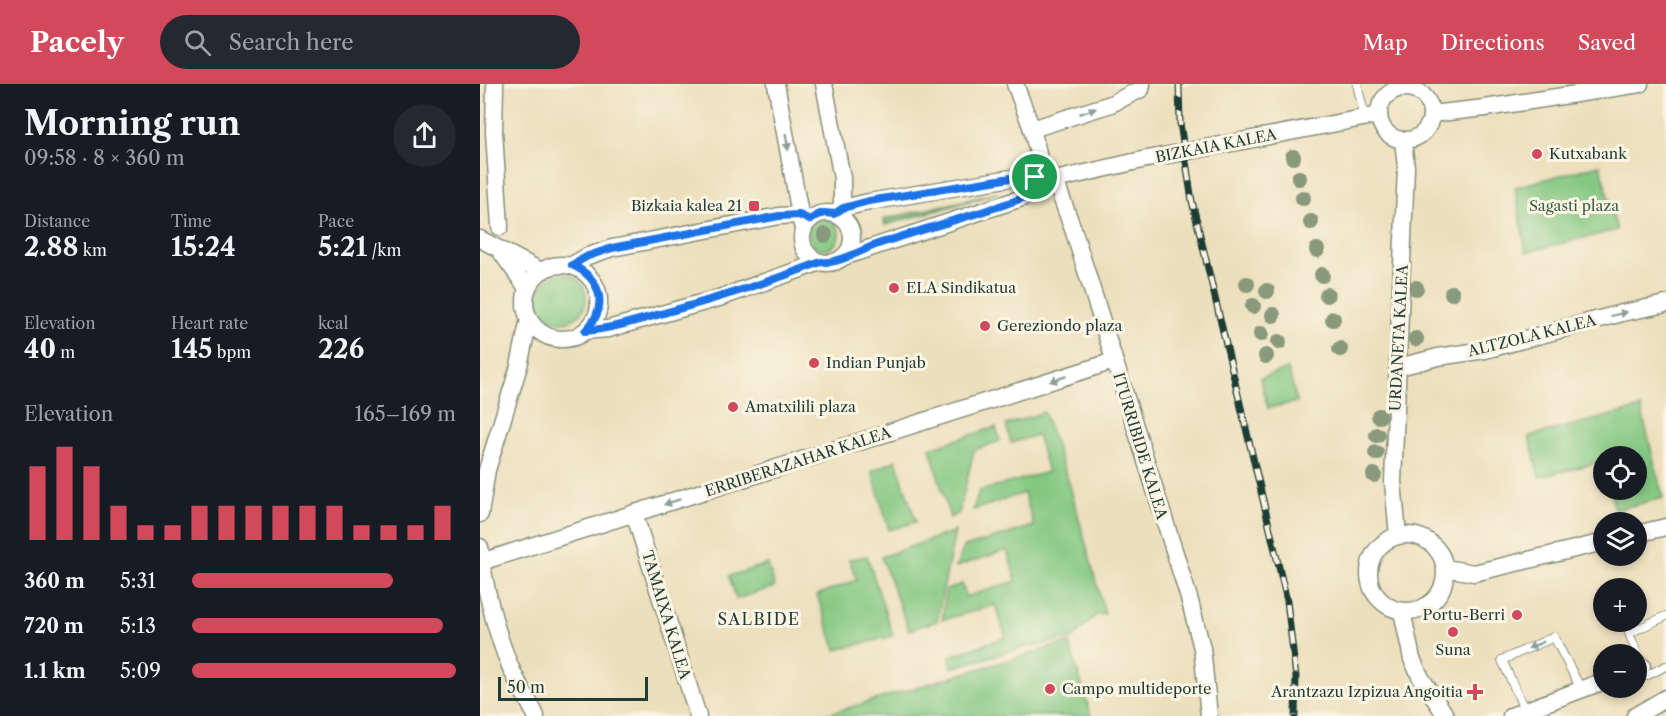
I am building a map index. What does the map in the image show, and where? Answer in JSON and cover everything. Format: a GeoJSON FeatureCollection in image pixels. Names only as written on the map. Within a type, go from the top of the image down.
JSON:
{"type":"FeatureCollection","features":[{"type":"Feature","properties":{"kind":"street"},"geometry":{"type":"LineString","coordinates":[[495,84],[494,132],[500,226]]}},
{"type":"Feature","properties":{"kind":"street"},"geometry":{"type":"LineString","coordinates":[[776,84],[804,222],[803,246],[807,254],[821,262],[829,263],[843,257],[851,244],[852,237],[848,223],[840,213],[842,178],[824,84]]}},
{"type":"Feature","properties":{"kind":"street"},"geometry":{"type":"LineString","coordinates":[[1015,84],[1032,129],[1038,153],[1035,177]]}},
{"type":"Feature","properties":{"kind":"street"},"geometry":{"type":"LineString","coordinates":[[1032,129],[1111,104],[1141,89],[1142,84]]}},
{"type":"Feature","properties":{"kind":"street"},"geometry":{"type":"LineString","coordinates":[[1431,114],[1640,84]]}},
{"type":"Feature","properties":{"kind":"street"},"geometry":{"type":"LineString","coordinates":[[1397,87],[1420,92],[1430,106],[1431,114],[1426,130],[1419,136],[1403,140],[1395,139],[1372,116],[1383,99],[1397,87]]}},
{"type":"Feature","properties":{"kind":"street","name":"BIZKAIA KALEA"},"geometry":{"type":"LineString","coordinates":[[840,213],[869,201],[1017,177],[1055,180],[1142,160],[1372,116]]}},
{"type":"Feature","properties":{"kind":"street","name":"URDANETA KALEA"},"geometry":{"type":"LineString","coordinates":[[1398,536],[1393,482],[1406,167],[1403,140]]}},
{"type":"Feature","properties":{"kind":"street","name":"BIZKAIA KALEA"},"geometry":{"type":"LineString","coordinates":[[843,257],[1026,196],[1055,180]]}},
{"type":"Feature","properties":{"kind":"street","name":"ITURRIBIDE KALEA"},"geometry":{"type":"LineString","coordinates":[[1055,180],[1074,232],[1200,638],[1207,681],[1209,716]]}},
{"type":"Feature","properties":{"kind":"street"},"geometry":{"type":"LineString","coordinates":[[572,265],[583,270],[597,288],[600,300],[599,312],[594,323],[576,337],[555,339],[544,335],[529,320],[525,309],[527,288],[532,278],[550,266],[572,265],[588,256],[612,248],[779,216],[804,222],[825,213],[840,213]]}},
{"type":"Feature","properties":{"kind":"street"},"geometry":{"type":"LineString","coordinates":[[480,239],[541,271]]}},
{"type":"Feature","properties":{"kind":"street"},"geometry":{"type":"LineString","coordinates":[[499,249],[527,288]]}},
{"type":"Feature","properties":{"kind":"street"},"geometry":{"type":"LineString","coordinates":[[585,331],[608,329],[719,298],[821,262]]}},
{"type":"Feature","properties":{"kind":"street","name":"ALTZOLA KALEA"},"geometry":{"type":"LineString","coordinates":[[1399,367],[1438,357],[1485,350],[1622,313],[1666,304]]}},
{"type":"Feature","properties":{"kind":"street"},"geometry":{"type":"LineString","coordinates":[[480,514],[487,470],[519,366],[529,320]]}},
{"type":"Feature","properties":{"kind":"street"},"geometry":{"type":"LineString","coordinates":[[519,366],[540,347],[555,339]]}},
{"type":"Feature","properties":{"kind":"street","name":"ERRIBERAZAHAR KALEA"},"geometry":{"type":"LineString","coordinates":[[481,554],[634,513],[1114,361]]}},
{"type":"Feature","properties":{"kind":"street","name":"TAMAIXA KALEA"},"geometry":{"type":"LineString","coordinates":[[634,513],[698,716]]}},
{"type":"Feature","properties":{"kind":"street"},"geometry":{"type":"LineString","coordinates":[[1647,531],[1666,527]]}},
{"type":"Feature","properties":{"kind":"street"},"geometry":{"type":"LineString","coordinates":[[1411,535],[1428,542],[1441,555],[1445,568],[1445,580],[1441,591],[1425,607],[1402,611],[1390,607],[1372,589],[1370,576],[1374,554],[1381,546],[1398,536],[1411,535]]}},
{"type":"Feature","properties":{"kind":"street"},"geometry":{"type":"LineString","coordinates":[[1445,568],[1474,573],[1593,545]]}},
{"type":"Feature","properties":{"kind":"street"},"geometry":{"type":"LineString","coordinates":[[481,554],[497,626],[510,665],[536,716]]}},
{"type":"Feature","properties":{"kind":"street"},"geometry":{"type":"LineString","coordinates":[[1402,611],[1412,659],[1421,678],[1446,716]]}},
{"type":"Feature","properties":{"kind":"street"},"geometry":{"type":"LineString","coordinates":[[1518,713],[1593,685]]}},
{"type":"Feature","properties":{"kind":"street"},"geometry":{"type":"LineString","coordinates":[[1635,716],[1666,698]]}},
{"type":"Feature","properties":{"kind":"lane"},"geometry":{"type":"LineString","coordinates":[[1357,84],[1372,116]]}},
{"type":"Feature","properties":{"kind":"lane"},"geometry":{"type":"LineString","coordinates":[[1632,644],[1629,633],[1666,616]]}},
{"type":"Feature","properties":{"kind":"lane"},"geometry":{"type":"LineString","coordinates":[[1518,713],[1502,660],[1554,637],[1581,689]]}},
{"type":"Feature","properties":{"kind":"lane"},"geometry":{"type":"LineString","coordinates":[[1647,676],[1666,666]]}},
{"type":"Feature","properties":{"kind":"green space","name":"Sagasti plaza"},"geometry":{"type":"Polygon","coordinates":[[[1600,165],[1617,230],[1526,252],[1515,187],[1600,165]]]}},
{"type":"Feature","properties":{"kind":"green space"},"geometry":{"type":"Polygon","coordinates":[[[998,193],[885,225],[883,219],[998,193]]]}},
{"type":"Feature","properties":{"kind":"green space"},"geometry":{"type":"Polygon","coordinates":[[[824,219],[830,220],[838,228],[838,240],[830,248],[824,249],[818,248],[810,240],[809,234],[810,228],[818,220],[824,219]]]}},
{"type":"Feature","properties":{"kind":"green space"},"geometry":{"type":"Polygon","coordinates":[[[562,274],[579,281],[586,298],[579,315],[562,322],[545,315],[538,298],[545,281],[562,274]]]}},
{"type":"Feature","properties":{"kind":"green space"},"geometry":{"type":"Polygon","coordinates":[[[1288,369],[1297,402],[1268,408],[1260,378],[1288,369]]]}},
{"type":"Feature","properties":{"kind":"green space"},"geometry":{"type":"Polygon","coordinates":[[[1641,408],[1663,498],[1615,510],[1612,500],[1647,500],[1647,446],[1593,446],[1593,464],[1539,477],[1529,436],[1641,408]]]}},
{"type":"Feature","properties":{"kind":"green space"},"geometry":{"type":"Polygon","coordinates":[[[1044,412],[1070,486],[1105,614],[1096,615],[1073,638],[1014,650],[951,668],[950,656],[1006,637],[995,605],[942,620],[946,590],[962,584],[966,597],[1016,581],[1007,550],[956,567],[964,547],[1034,526],[1024,493],[973,510],[979,491],[1048,472],[1037,435],[1011,443],[1006,425],[1044,412]]]}},
{"type":"Feature","properties":{"kind":"green space"},"geometry":{"type":"Polygon","coordinates":[[[996,427],[1000,441],[974,450],[959,513],[950,518],[930,448],[996,427]]]}},
{"type":"Feature","properties":{"kind":"green space"},"geometry":{"type":"Polygon","coordinates":[[[896,460],[916,522],[889,530],[872,471],[896,460]]]}},
{"type":"Feature","properties":{"kind":"green space"},"geometry":{"type":"Polygon","coordinates":[[[955,531],[937,621],[909,630],[881,557],[955,531]]]}},
{"type":"Feature","properties":{"kind":"green space"},"geometry":{"type":"Polygon","coordinates":[[[867,556],[893,636],[836,650],[817,595],[857,580],[849,559],[867,556]]]}},
{"type":"Feature","properties":{"kind":"green space"},"geometry":{"type":"Polygon","coordinates":[[[768,564],[775,587],[736,599],[729,576],[768,564]]]}},
{"type":"Feature","properties":{"kind":"green space"},"geometry":{"type":"Polygon","coordinates":[[[1069,642],[1091,716],[821,716],[1069,642]]]}},
{"type":"Feature","properties":{"kind":"railway"},"geometry":{"type":"LineString","coordinates":[[1179,84],[1180,123],[1192,201],[1287,601],[1296,677],[1295,716]]}},
{"type":"Feature","properties":{"kind":"place","name":"Kutxabank"},"geometry":{"type":"Point","coordinates":[1537,154]}},
{"type":"Feature","properties":{"kind":"place","name":"Bizkaia kalea 21"},"geometry":{"type":"Point","coordinates":[754,206]}},
{"type":"Feature","properties":{"kind":"place","name":"ELA Sindikatua"},"geometry":{"type":"Point","coordinates":[894,288]}},
{"type":"Feature","properties":{"kind":"place","name":"Gereziondo plaza"},"geometry":{"type":"Point","coordinates":[985,326]}},
{"type":"Feature","properties":{"kind":"place","name":"Indian Punjab"},"geometry":{"type":"Point","coordinates":[814,363]}},
{"type":"Feature","properties":{"kind":"place","name":"Amatxilili plaza"},"geometry":{"type":"Point","coordinates":[733,407]}},
{"type":"Feature","properties":{"kind":"place","name":"Portu-Berri"},"geometry":{"type":"Point","coordinates":[1517,615]}},
{"type":"Feature","properties":{"kind":"place","name":"Suna"},"geometry":{"type":"Point","coordinates":[1453,632]}},
{"type":"Feature","properties":{"kind":"place","name":"Campo multideporte"},"geometry":{"type":"Point","coordinates":[1050,689]}},
{"type":"Feature","properties":{"kind":"place","name":"Arantzazu Izpizua Angoitia"},"geometry":{"type":"Point","coordinates":[1475,692]}},
{"type":"Feature","properties":{"kind":"district","name":"SALBIDE"},"geometry":{"type":"Point","coordinates":[759,619]}},
{"type":"Feature","properties":{"kind":"route"},"geometry":{"type":"LineString","coordinates":[[1017,177],[1035,177],[1055,180],[1026,196],[953,222],[877,245],[836,261],[821,262],[719,298],[673,311],[608,329],[585,331],[594,323],[599,312],[600,300],[591,278],[583,270],[572,265],[588,256],[612,248],[779,216],[799,215],[810,220],[817,215],[834,214],[843,208],[869,201],[1017,177]]}}]}
